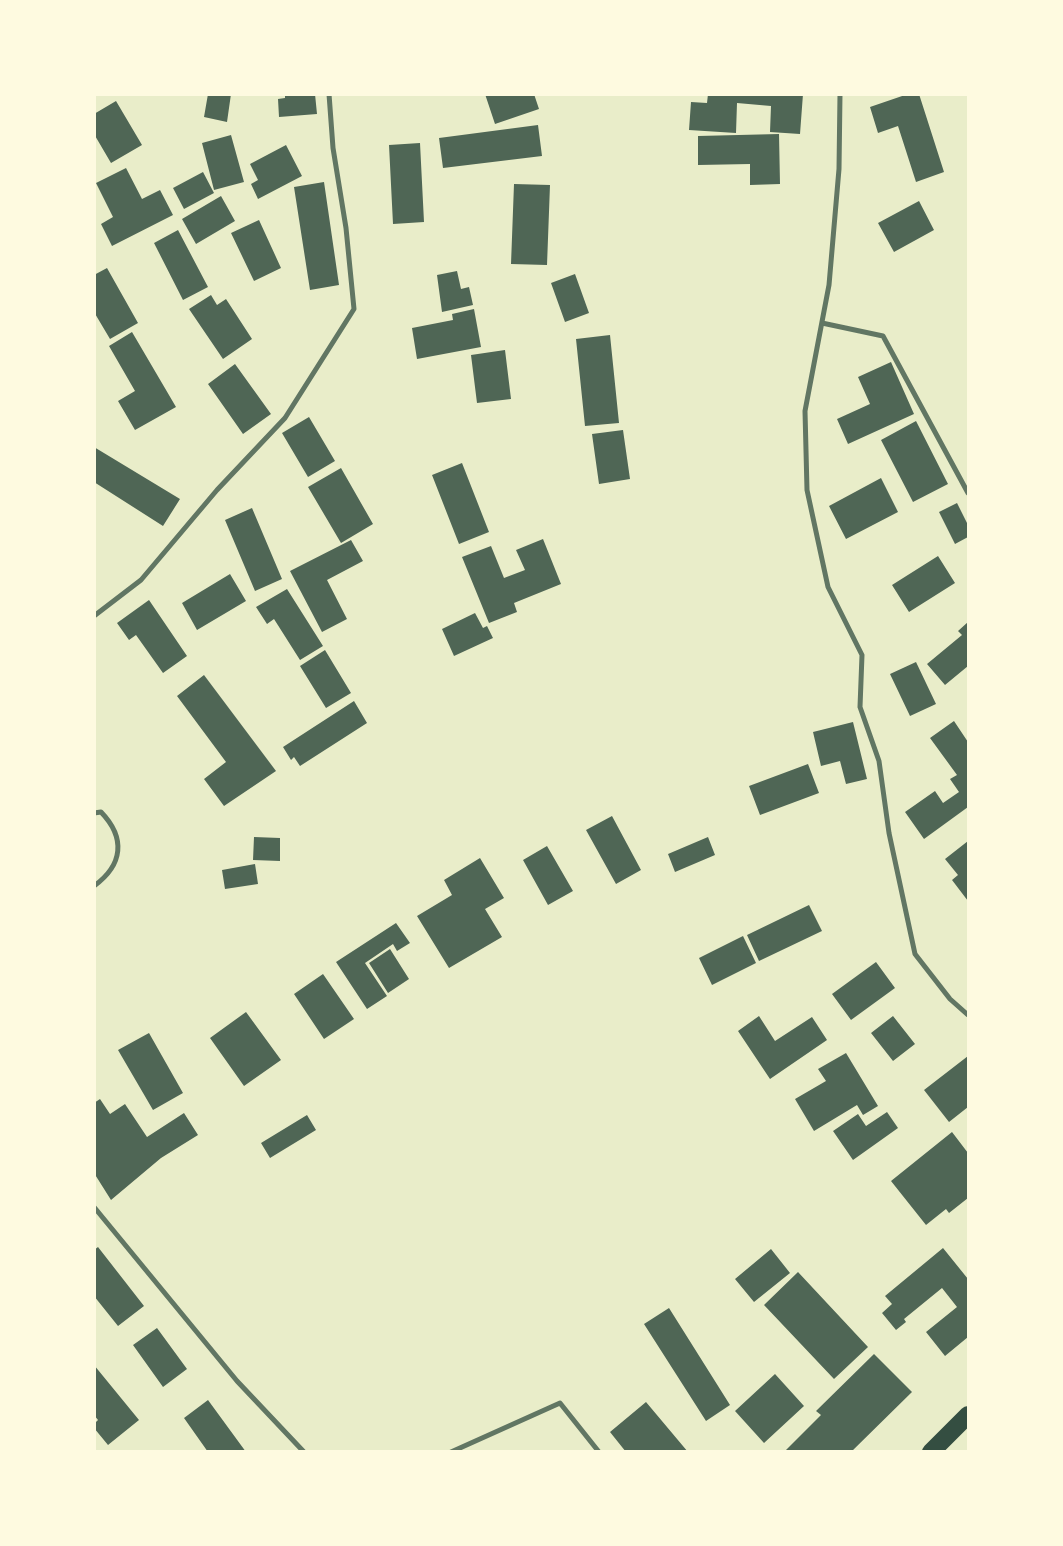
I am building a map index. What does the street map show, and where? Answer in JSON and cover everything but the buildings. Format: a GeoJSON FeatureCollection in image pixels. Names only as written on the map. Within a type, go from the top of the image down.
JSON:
{"type":"FeatureCollection","features":[{"type":"Feature","properties":{"kind":"main road"},"geometry":{"type":"LineString","coordinates":[[931,1451],[968,1415]]}},
{"type":"Feature","properties":{"kind":"lane"},"geometry":{"type":"LineString","coordinates":[[94,616],[141,580],[217,490],[285,418],[354,309],[346,228],[333,148],[330,94]]}},
{"type":"Feature","properties":{"kind":"lane"},"geometry":{"type":"LineString","coordinates":[[840,94],[839,169],[829,285],[805,411],[807,490],[828,587],[862,655],[860,707],[879,761],[889,833],[915,954],[950,999],[968,1015]]}},
{"type":"Feature","properties":{"kind":"lane"},"geometry":{"type":"LineString","coordinates":[[822,323],[883,336],[968,493]]}},
{"type":"Feature","properties":{"kind":"lane"},"geometry":{"type":"LineString","coordinates":[[94,813],[101,812],[110,822],[118,846],[112,869],[94,886]]}},
{"type":"Feature","properties":{"kind":"lane"},"geometry":{"type":"LineString","coordinates":[[94,1207],[237,1381],[304,1451]]}},
{"type":"Feature","properties":{"kind":"lane"},"geometry":{"type":"LineString","coordinates":[[451,1451],[560,1403],[599,1451]]}}]}
